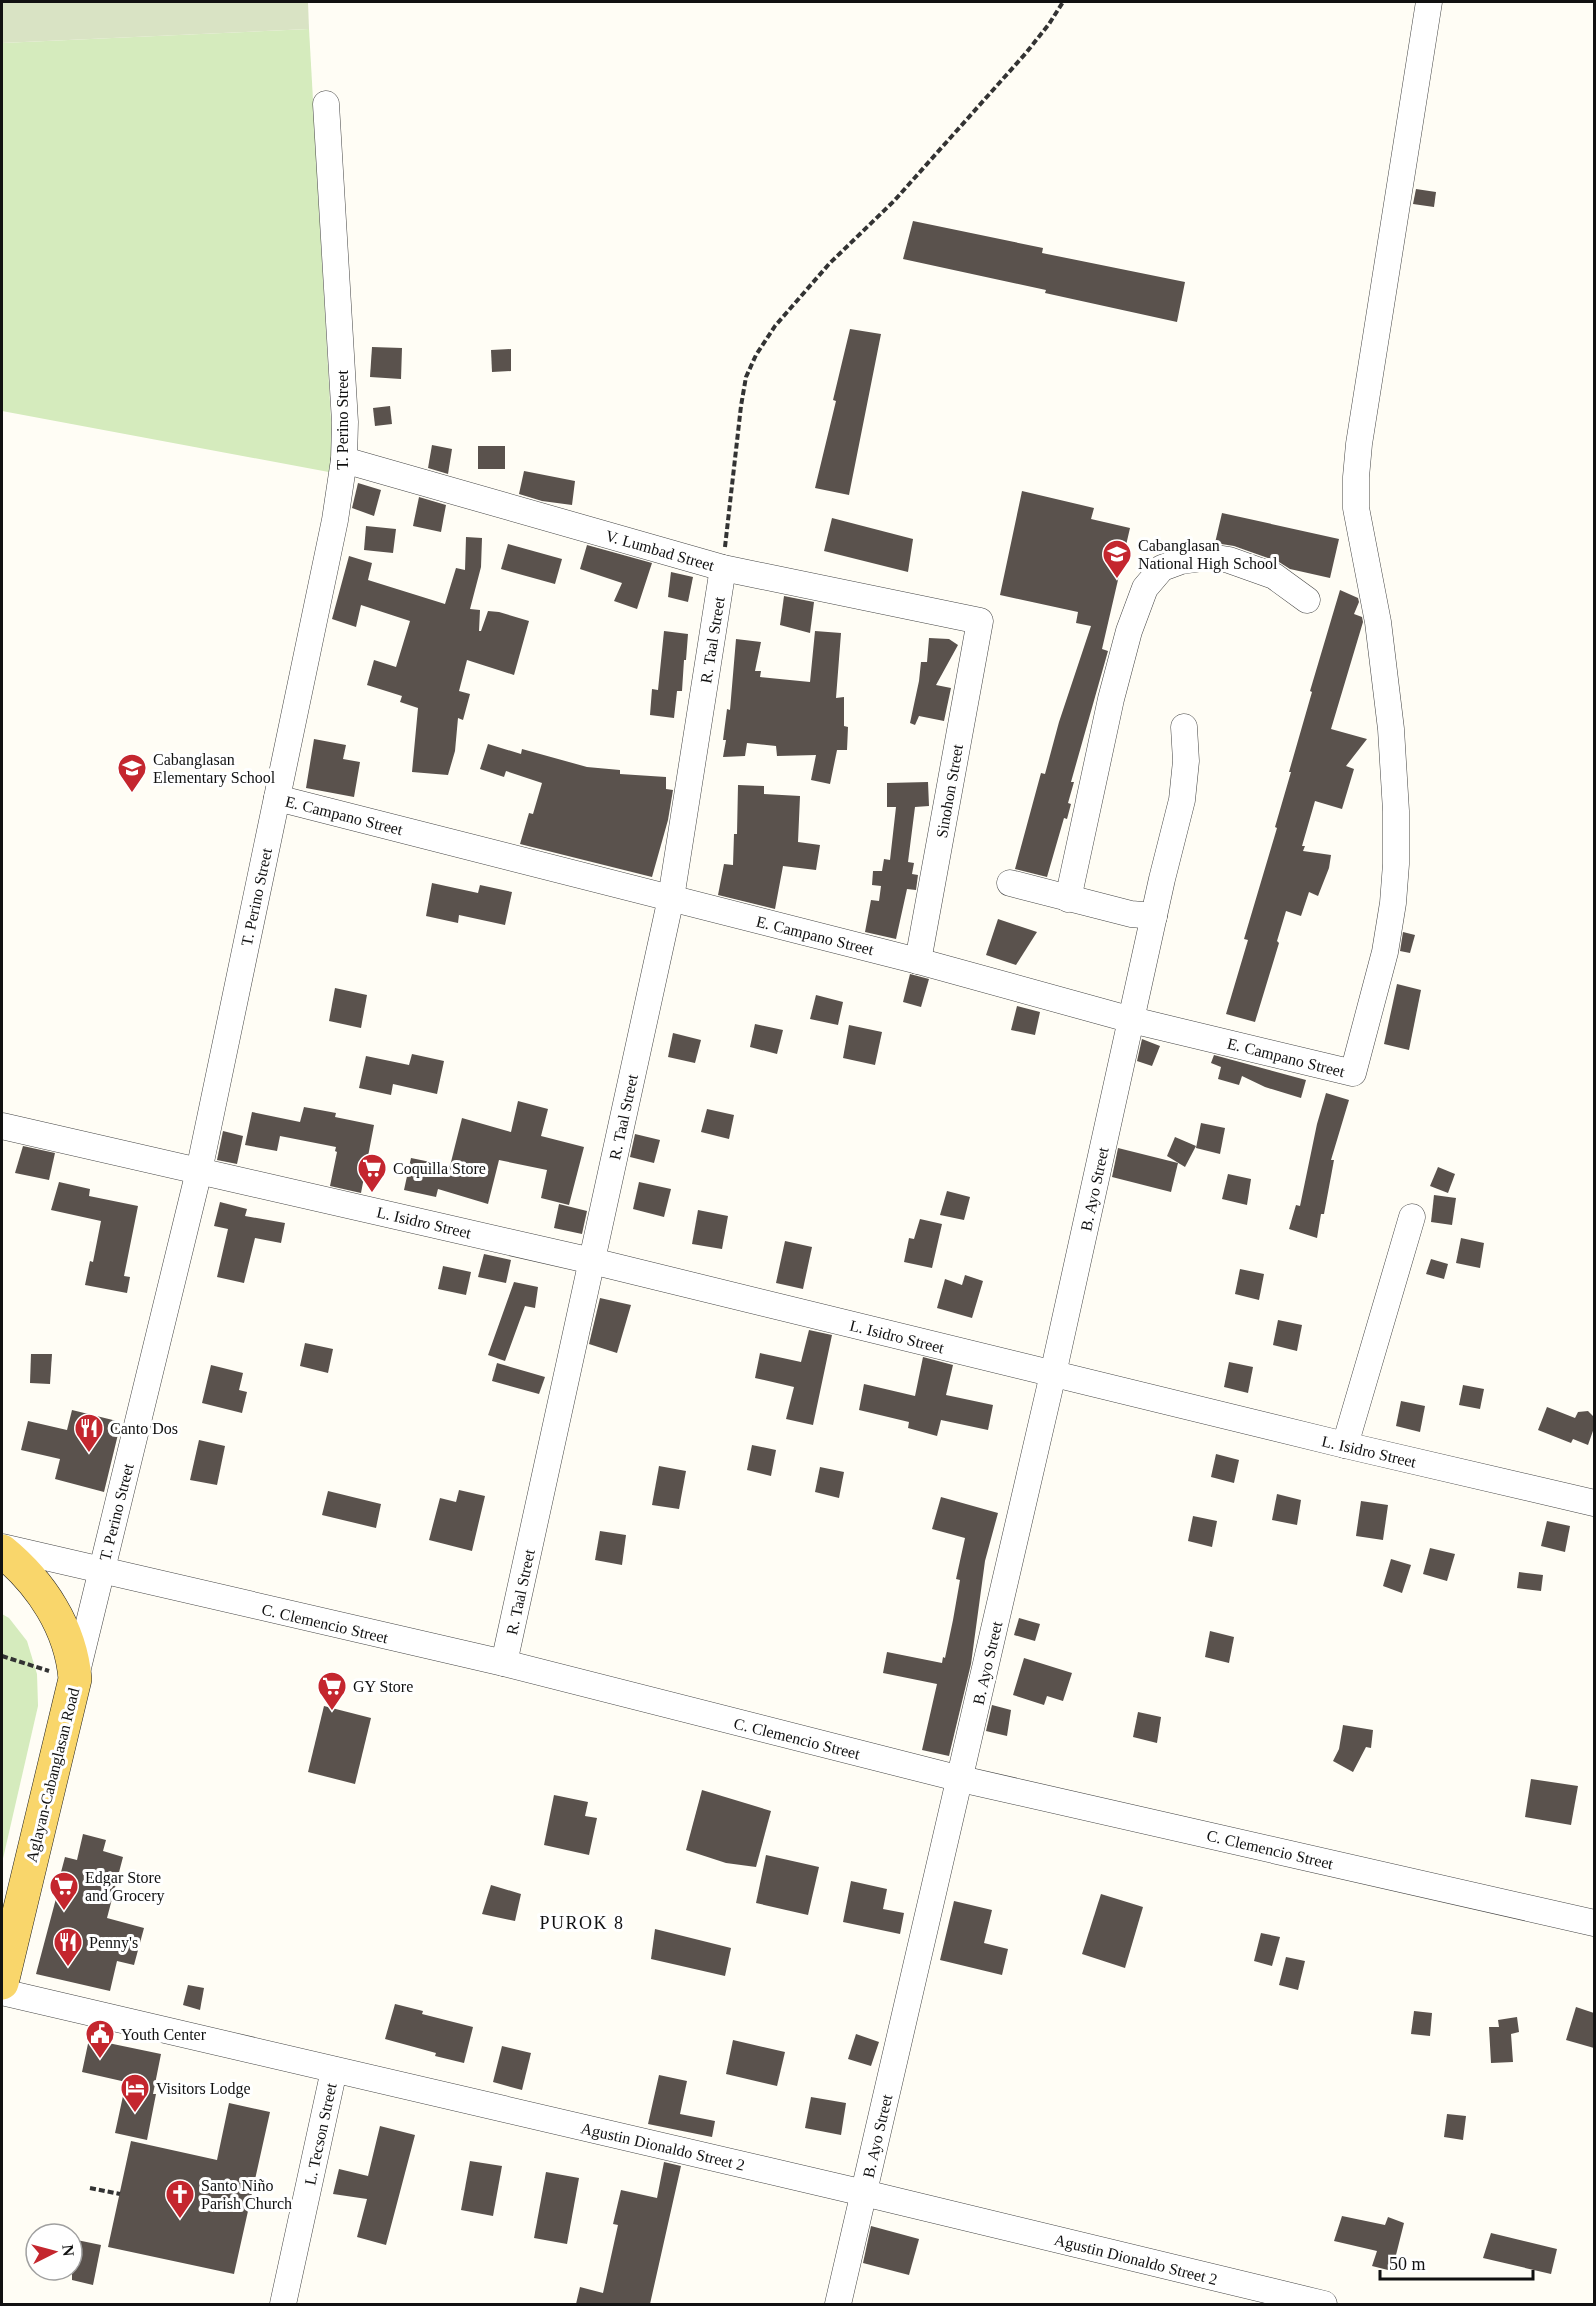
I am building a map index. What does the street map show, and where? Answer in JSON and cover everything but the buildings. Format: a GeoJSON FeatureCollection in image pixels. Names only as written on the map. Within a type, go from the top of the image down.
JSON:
{"type":"FeatureCollection","features":[{"type":"Feature","properties":{"kind":"main road","name":"Aglayan-Cabanglasan Road"},"geometry":{"type":"LineString","coordinates":[[2,1549],[25,1573],[50,1605],[68,1641],[74,1660],[75,1679],[2,1983]]}},
{"type":"Feature","properties":{"kind":"street","name":"E. Campano Street"},"geometry":{"type":"LineString","coordinates":[[277,798],[918,961],[1132,1020],[1353,1073],[1385,952],[1393,903],[1396,864],[1396,811],[1391,729],[1378,622],[1356,508],[1356,477],[1359,444],[1429,2]]}},
{"type":"Feature","properties":{"kind":"street","name":"T. Perino Street"},"geometry":{"type":"LineString","coordinates":[[75,1679],[199,1171],[334,520],[344,460],[343,376],[326,104]]}},
{"type":"Feature","properties":{"kind":"street","name":"V. Lumbad Street"},"geometry":{"type":"LineString","coordinates":[[344,460],[723,568],[980,621]]}},
{"type":"Feature","properties":{"kind":"street"},"geometry":{"type":"LineString","coordinates":[[1068,899],[1111,699],[1145,588],[1162,568],[1181,561],[1210,557],[1229,560],[1274,576],[1307,600]]}},
{"type":"Feature","properties":{"kind":"street","name":"R. Taal Street"},"geometry":{"type":"LineString","coordinates":[[504,1663],[671,898],[723,568]]}},
{"type":"Feature","properties":{"kind":"street","name":"Sinohon Street"},"geometry":{"type":"LineString","coordinates":[[918,961],[980,621]]}},
{"type":"Feature","properties":{"kind":"street","name":"B. Ayo Street"},"geometry":{"type":"LineString","coordinates":[[838,2304],[961,1779],[1182,800],[1186,761],[1184,727]]}},
{"type":"Feature","properties":{"kind":"street"},"geometry":{"type":"LineString","coordinates":[[1010,883],[1131,914],[1154,916]]}},
{"type":"Feature","properties":{"kind":"street","name":"L. Isidro Street"},"geometry":{"type":"LineString","coordinates":[[2,1126],[592,1261],[1345,1445],[1594,1503]]}},
{"type":"Feature","properties":{"kind":"street"},"geometry":{"type":"LineString","coordinates":[[1345,1445],[1412,1217]]}},
{"type":"Feature","properties":{"kind":"street","name":"C. Clemencio Street"},"geometry":{"type":"LineString","coordinates":[[2,1549],[504,1663],[961,1779],[1594,1923]]}},
{"type":"Feature","properties":{"kind":"street","name":"Agustin Dionaldo Street 2"},"geometry":{"type":"LineString","coordinates":[[2,1992],[864,2193],[1324,2304]]}},
{"type":"Feature","properties":{"kind":"street","name":"L. Tecson Street"},"geometry":{"type":"LineString","coordinates":[[283,2304],[334,2070]]}},
{"type":"Feature","properties":{"kind":"path"},"geometry":{"type":"LineString","coordinates":[[723,568],[741,406],[746,377],[756,355],[775,326],[829,264],[894,201],[1018,62],[1049,24],[1063,2]]}},
{"type":"Feature","properties":{"kind":"path"},"geometry":{"type":"LineString","coordinates":[[2,1656],[75,1679]]}},
{"type":"Feature","properties":{"kind":"path"},"geometry":{"type":"LineString","coordinates":[[90,2188],[120,2194]]}},
{"type":"Feature","properties":{"kind":"green space"},"geometry":{"type":"Polygon","coordinates":[[[2,2],[308,2],[309,29],[2,43],[2,2]]]}},
{"type":"Feature","properties":{"kind":"green space"},"geometry":{"type":"Polygon","coordinates":[[[309,29],[334,473],[2,411],[2,43],[309,29]]]}},
{"type":"Feature","properties":{"kind":"green space"},"geometry":{"type":"Polygon","coordinates":[[[2,1614],[9,1618],[27,1641],[37,1674],[38,1706],[2,1863],[2,1614]]]}},
{"type":"Feature","properties":{"kind":"place","name":"Cabanglasan National High School"},"geometry":{"type":"Point","coordinates":[1117,580]}},
{"type":"Feature","properties":{"kind":"place","name":"Cabanglasan Elementary School"},"geometry":{"type":"Point","coordinates":[132,794]}},
{"type":"Feature","properties":{"kind":"place","name":"Coquilla Store"},"geometry":{"type":"Point","coordinates":[372,1194]}},
{"type":"Feature","properties":{"kind":"place","name":"Canto Dos"},"geometry":{"type":"Point","coordinates":[89,1454]}},
{"type":"Feature","properties":{"kind":"place","name":"GY Store"},"geometry":{"type":"Point","coordinates":[332,1712]}},
{"type":"Feature","properties":{"kind":"place","name":"Edgar Store and Grocery"},"geometry":{"type":"Point","coordinates":[64,1912]}},
{"type":"Feature","properties":{"kind":"place","name":"Penny's"},"geometry":{"type":"Point","coordinates":[68,1968]}},
{"type":"Feature","properties":{"kind":"place","name":"Youth Center"},"geometry":{"type":"Point","coordinates":[100,2060]}},
{"type":"Feature","properties":{"kind":"place","name":"Visitors Lodge"},"geometry":{"type":"Point","coordinates":[135,2114]}},
{"type":"Feature","properties":{"kind":"place","name":"Santo Niño Parish Church"},"geometry":{"type":"Point","coordinates":[180,2220]}},
{"type":"Feature","properties":{"kind":"district","name":"PUROK 8"},"geometry":{"type":"Point","coordinates":[582,1923]}}]}
